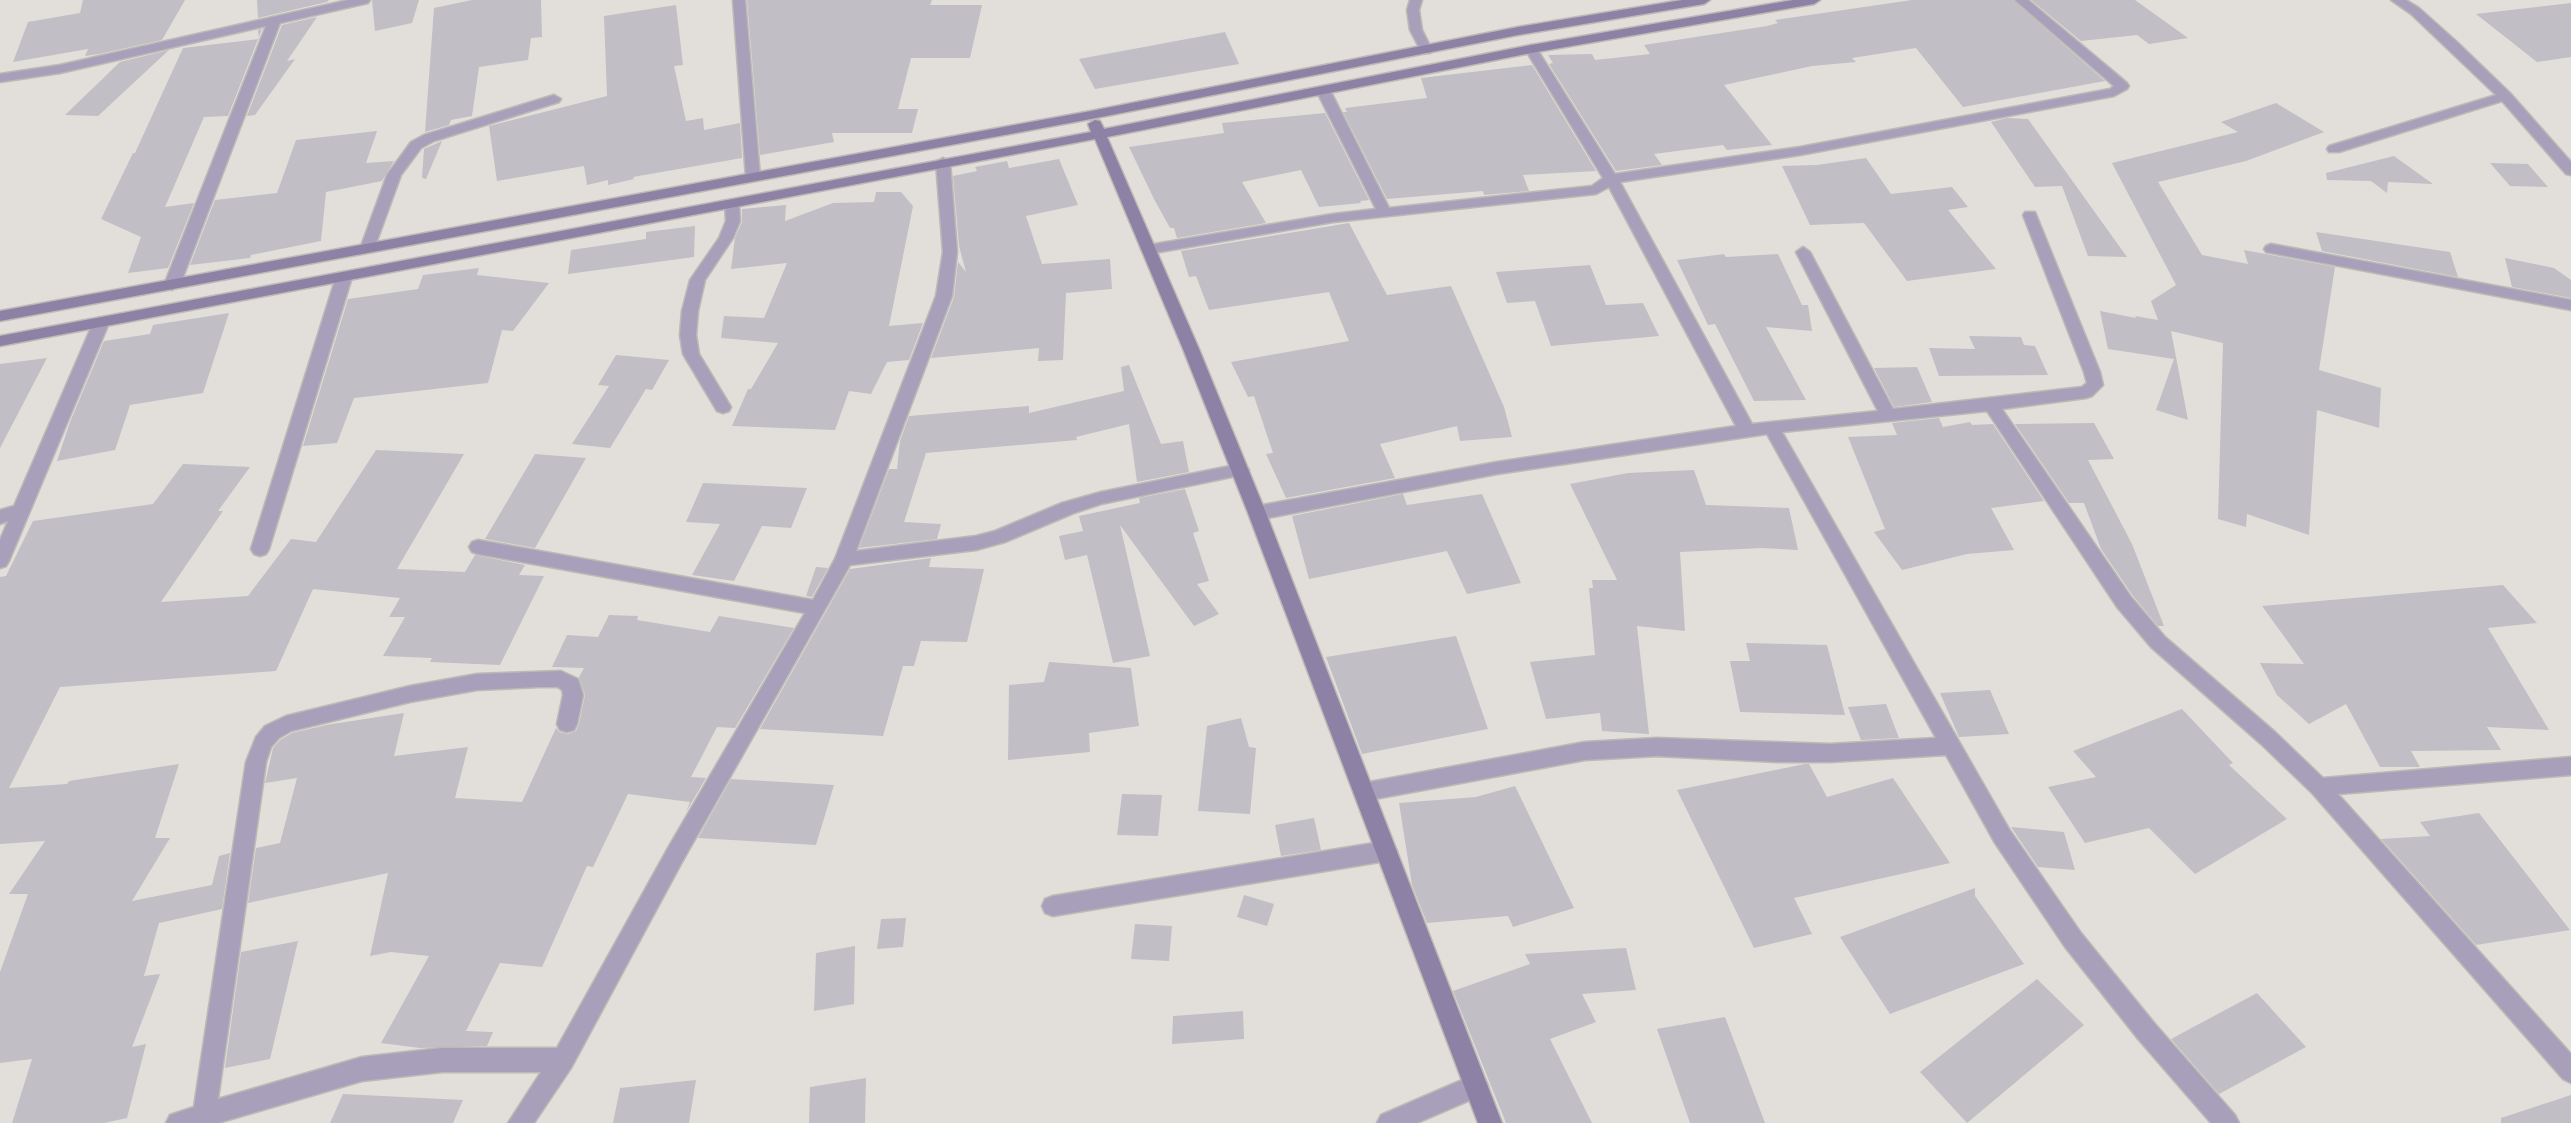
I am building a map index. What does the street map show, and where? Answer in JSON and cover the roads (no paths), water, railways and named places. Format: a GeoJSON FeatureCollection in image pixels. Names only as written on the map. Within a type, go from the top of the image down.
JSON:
{"type":"FeatureCollection","features":[{"type":"Feature","properties":{"kind":"main road"},"geometry":{"type":"LineString","coordinates":[[0,316],[1091,115],[1518,31],[1704,0]]}},
{"type":"Feature","properties":{"kind":"main road"},"geometry":{"type":"LineString","coordinates":[[0,341],[1100,134],[1530,49],[1814,0]]}},
{"type":"Feature","properties":{"kind":"main road"},"geometry":{"type":"LineString","coordinates":[[1091,115],[1240,470],[1490,1123]]}},
{"type":"Feature","properties":{"kind":"street"},"geometry":{"type":"LineString","coordinates":[[0,78],[60,69],[364,0]]}},
{"type":"Feature","properties":{"kind":"street"},"geometry":{"type":"LineString","coordinates":[[739,0],[753,177]]}},
{"type":"Feature","properties":{"kind":"street"},"geometry":{"type":"LineString","coordinates":[[1416,0],[1413,10],[1416,30],[1426,50]]}},
{"type":"Feature","properties":{"kind":"street"},"geometry":{"type":"LineString","coordinates":[[1148,249],[1384,212],[1574,194],[1596,190],[1611,179],[1800,151],[2114,92],[2122,86],[2021,0]]}},
{"type":"Feature","properties":{"kind":"street"},"geometry":{"type":"LineString","coordinates":[[2397,0],[2415,11],[2453,45],[2505,96],[2569,166]]}},
{"type":"Feature","properties":{"kind":"street"},"geometry":{"type":"LineString","coordinates":[[172,285],[274,22]]}},
{"type":"Feature","properties":{"kind":"street"},"geometry":{"type":"LineString","coordinates":[[1530,49],[1611,179],[1747,430]]}},
{"type":"Feature","properties":{"kind":"street"},"geometry":{"type":"LineString","coordinates":[[1323,90],[1384,212]]}},
{"type":"Feature","properties":{"kind":"street"},"geometry":{"type":"LineString","coordinates":[[2334,149],[2505,96]]}},
{"type":"Feature","properties":{"kind":"street"},"geometry":{"type":"LineString","coordinates":[[367,249],[394,175],[416,145],[429,138],[554,99]]}},
{"type":"Feature","properties":{"kind":"street"},"geometry":{"type":"LineString","coordinates":[[520,1123],[563,1060],[675,855],[844,559],[944,296],[950,252],[943,162]]}},
{"type":"Feature","properties":{"kind":"street"},"geometry":{"type":"LineString","coordinates":[[723,408],[691,354],[688,335],[690,311],[698,280],[726,238],[733,221],[732,204]]}},
{"type":"Feature","properties":{"kind":"street"},"geometry":{"type":"LineString","coordinates":[[1257,513],[1497,468],[1747,430],[1991,405],[2086,392],[2095,385],[2092,372],[2030,215]]}},
{"type":"Feature","properties":{"kind":"street"},"geometry":{"type":"LineString","coordinates":[[2271,249],[2571,305]]}},
{"type":"Feature","properties":{"kind":"street"},"geometry":{"type":"LineString","coordinates":[[1803,252],[1888,415]]}},
{"type":"Feature","properties":{"kind":"street"},"geometry":{"type":"LineString","coordinates":[[260,549],[344,277]]}},
{"type":"Feature","properties":{"kind":"street"},"geometry":{"type":"LineString","coordinates":[[0,561],[101,322]]}},
{"type":"Feature","properties":{"kind":"street"},"geometry":{"type":"LineString","coordinates":[[1991,405],[2124,602],[2158,642],[2268,738],[2319,788],[2571,1071]]}},
{"type":"Feature","properties":{"kind":"street"},"geometry":{"type":"LineString","coordinates":[[1771,427],[2002,836],[2073,939],[2147,1032],[2227,1123]]}},
{"type":"Feature","properties":{"kind":"street"},"geometry":{"type":"LineString","coordinates":[[844,559],[976,543],[999,537],[1068,508],[1101,498],[1240,470]]}},
{"type":"Feature","properties":{"kind":"street"},"geometry":{"type":"LineString","coordinates":[[0,517],[22,511]]}},
{"type":"Feature","properties":{"kind":"street"},"geometry":{"type":"LineString","coordinates":[[478,547],[818,608]]}},
{"type":"Feature","properties":{"kind":"street"},"geometry":{"type":"LineString","coordinates":[[204,1116],[256,762],[263,743],[272,732],[286,724],[410,693],[477,682],[539,679],[561,679],[571,685],[573,695],[567,724]]}},
{"type":"Feature","properties":{"kind":"street"},"geometry":{"type":"LineString","coordinates":[[1364,792],[1585,751],[1658,747],[1778,753],[1830,753],[1951,746]]}},
{"type":"Feature","properties":{"kind":"street"},"geometry":{"type":"LineString","coordinates":[[2319,788],[2571,766]]}},
{"type":"Feature","properties":{"kind":"street"},"geometry":{"type":"LineString","coordinates":[[1053,906],[1386,851]]}},
{"type":"Feature","properties":{"kind":"street"},"geometry":{"type":"LineString","coordinates":[[178,1123],[362,1069],[442,1060],[563,1060]]}},
{"type":"Feature","properties":{"kind":"street"},"geometry":{"type":"LineString","coordinates":[[1389,1123],[1476,1086]]}}]}
